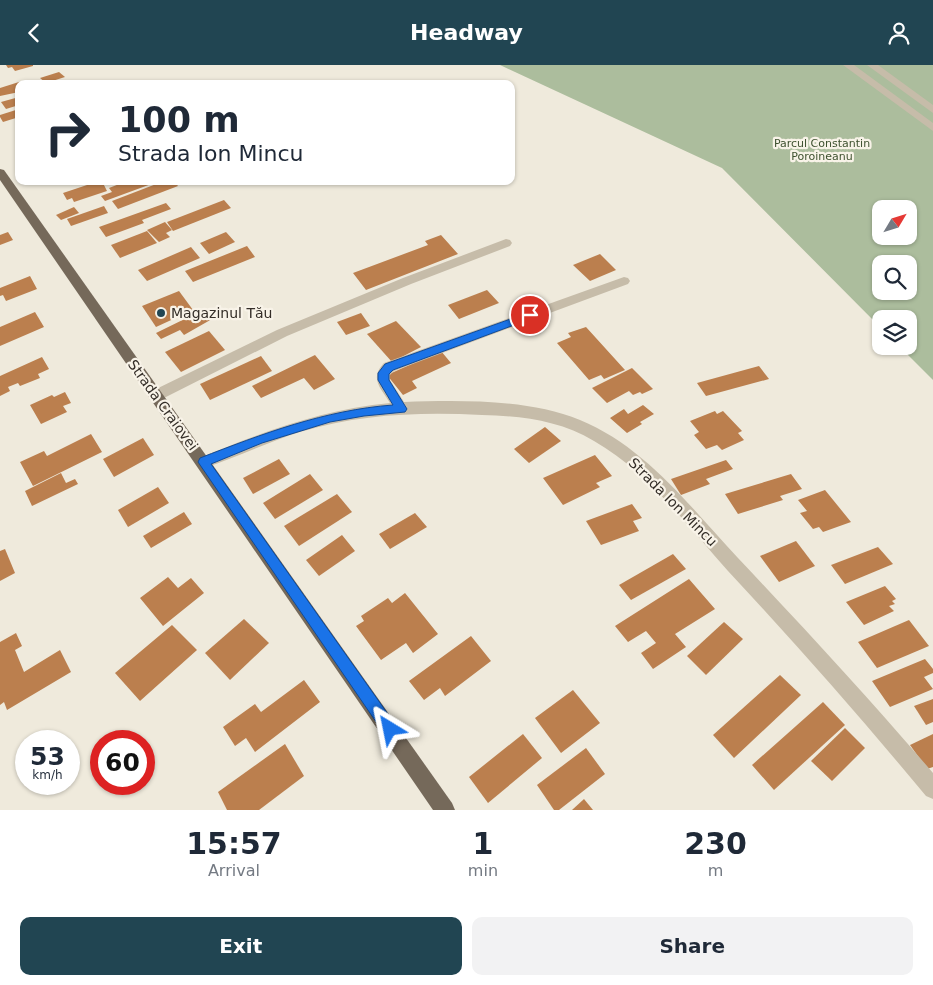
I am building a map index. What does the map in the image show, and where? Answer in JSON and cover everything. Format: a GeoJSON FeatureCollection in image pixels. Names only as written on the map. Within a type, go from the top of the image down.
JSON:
{"type":"FeatureCollection","features":[{"type":"Feature","properties":{"kind":"main road","name":"Strada Craiovei"},"geometry":{"type":"LineString","coordinates":[[0,172],[445,810]]}},
{"type":"Feature","properties":{"kind":"street"},"geometry":{"type":"LineString","coordinates":[[848,65],[933,128]]}},
{"type":"Feature","properties":{"kind":"street"},"geometry":{"type":"LineString","coordinates":[[861,65],[933,118]]}},
{"type":"Feature","properties":{"kind":"street"},"geometry":{"type":"LineString","coordinates":[[872,65],[933,110]]}},
{"type":"Feature","properties":{"kind":"street"},"geometry":{"type":"LineString","coordinates":[[155,396],[282,333],[407,281],[506,243]]}},
{"type":"Feature","properties":{"kind":"street"},"geometry":{"type":"LineString","coordinates":[[401,409],[384,380],[383,373],[389,367],[624,281]]}},
{"type":"Feature","properties":{"kind":"street","name":"Strada Ion Mincu"},"geometry":{"type":"LineString","coordinates":[[204,462],[259,440],[330,418],[364,411],[401,409],[515,410],[548,415],[576,424],[604,438],[629,457],[664,490],[798,634],[933,789]]}},
{"type":"Feature","properties":{"kind":"green space","name":"Parcul Constantin Poroineanu"},"geometry":{"type":"Polygon","coordinates":[[[500,65],[933,65],[933,380],[908,355],[917,355],[917,310],[872,310],[872,319],[722,168],[500,65]]]}},
{"type":"Feature","properties":{"kind":"building"},"geometry":{"type":"Polygon","coordinates":[[[6,65],[33,66],[15,71],[12,67],[8,68],[6,65]]]}},
{"type":"Feature","properties":{"kind":"building"},"geometry":{"type":"Polygon","coordinates":[[[59,72],[65,77],[56,80],[42,80],[40,78],[59,72]]]}},
{"type":"Feature","properties":{"kind":"building"},"geometry":{"type":"Polygon","coordinates":[[[15,83],[15,93],[0,96],[0,88],[15,83]]]}},
{"type":"Feature","properties":{"kind":"building"},"geometry":{"type":"Polygon","coordinates":[[[15,98],[15,106],[6,109],[1,102],[15,98]]]}},
{"type":"Feature","properties":{"kind":"building"},"geometry":{"type":"Polygon","coordinates":[[[15,110],[15,118],[3,122],[0,115],[15,110]]]}},
{"type":"Feature","properties":{"kind":"building"},"geometry":{"type":"Polygon","coordinates":[[[87,185],[104,185],[107,191],[74,202],[72,198],[67,200],[63,193],[87,185]]]}},
{"type":"Feature","properties":{"kind":"building"},"geometry":{"type":"Polygon","coordinates":[[[117,185],[149,185],[105,201],[101,196],[112,192],[109,188],[117,185]]]}},
{"type":"Feature","properties":{"kind":"building"},"geometry":{"type":"Polygon","coordinates":[[[154,185],[178,186],[118,209],[112,201],[154,185]]]}},
{"type":"Feature","properties":{"kind":"building"},"geometry":{"type":"Polygon","coordinates":[[[224,200],[231,208],[173,231],[167,222],[224,200]]]}},
{"type":"Feature","properties":{"kind":"building"},"geometry":{"type":"Polygon","coordinates":[[[166,203],[171,209],[142,220],[144,223],[106,237],[99,227],[166,203]]]}},
{"type":"Feature","properties":{"kind":"building"},"geometry":{"type":"Polygon","coordinates":[[[104,206],[108,213],[71,226],[67,219],[104,206]]]}},
{"type":"Feature","properties":{"kind":"building"},"geometry":{"type":"Polygon","coordinates":[[[74,207],[79,213],[61,220],[56,215],[74,207]]]}},
{"type":"Feature","properties":{"kind":"building"},"geometry":{"type":"Polygon","coordinates":[[[165,222],[172,230],[166,233],[170,237],[159,242],[147,230],[165,222]]]}},
{"type":"Feature","properties":{"kind":"building"},"geometry":{"type":"Polygon","coordinates":[[[147,231],[157,243],[120,258],[111,245],[147,231]]]}},
{"type":"Feature","properties":{"kind":"building"},"geometry":{"type":"Polygon","coordinates":[[[8,232],[13,240],[0,245],[0,235],[8,232]]]}},
{"type":"Feature","properties":{"kind":"building"},"geometry":{"type":"Polygon","coordinates":[[[226,232],[235,242],[209,254],[200,243],[226,232]]]}},
{"type":"Feature","properties":{"kind":"building"},"geometry":{"type":"Polygon","coordinates":[[[441,235],[458,254],[366,290],[353,273],[428,245],[425,241],[441,235]]]}},
{"type":"Feature","properties":{"kind":"building"},"geometry":{"type":"Polygon","coordinates":[[[247,246],[255,257],[193,282],[185,271],[247,246]]]}},
{"type":"Feature","properties":{"kind":"building"},"geometry":{"type":"Polygon","coordinates":[[[191,247],[200,258],[147,281],[138,270],[191,247]]]}},
{"type":"Feature","properties":{"kind":"building"},"geometry":{"type":"Polygon","coordinates":[[[600,254],[616,270],[590,281],[573,265],[600,254]]]}},
{"type":"Feature","properties":{"kind":"building"},"geometry":{"type":"Polygon","coordinates":[[[30,276],[37,289],[6,301],[3,295],[0,296],[0,288],[30,276]]]}},
{"type":"Feature","properties":{"kind":"building"},"geometry":{"type":"Polygon","coordinates":[[[487,290],[499,303],[459,319],[448,305],[487,290]]]}},
{"type":"Feature","properties":{"kind":"building"},"geometry":{"type":"Polygon","coordinates":[[[179,291],[193,310],[156,327],[142,306],[179,291]]]}},
{"type":"Feature","properties":{"kind":"building"},"geometry":{"type":"Polygon","coordinates":[[[203,310],[212,319],[184,335],[180,330],[161,339],[156,333],[203,310]]]}},
{"type":"Feature","properties":{"kind":"building"},"geometry":{"type":"Polygon","coordinates":[[[35,312],[44,327],[0,346],[0,327],[35,312]]]}},
{"type":"Feature","properties":{"kind":"building"},"geometry":{"type":"Polygon","coordinates":[[[361,313],[370,326],[346,335],[337,322],[361,313]]]}},
{"type":"Feature","properties":{"kind":"building"},"geometry":{"type":"Polygon","coordinates":[[[396,321],[421,347],[392,362],[367,334],[396,321]]]}},
{"type":"Feature","properties":{"kind":"building"},"geometry":{"type":"Polygon","coordinates":[[[586,327],[625,370],[604,379],[601,375],[589,380],[557,343],[571,337],[568,333],[586,327]]]}},
{"type":"Feature","properties":{"kind":"building"},"geometry":{"type":"Polygon","coordinates":[[[209,331],[225,350],[181,372],[165,352],[209,331]]]}},
{"type":"Feature","properties":{"kind":"building"},"geometry":{"type":"Polygon","coordinates":[[[441,351],[451,363],[412,381],[417,388],[403,395],[387,375],[441,351]]]}},
{"type":"Feature","properties":{"kind":"building"},"geometry":{"type":"Polygon","coordinates":[[[315,355],[335,379],[314,390],[304,378],[261,398],[252,386],[315,355]]]}},
{"type":"Feature","properties":{"kind":"building"},"geometry":{"type":"Polygon","coordinates":[[[261,356],[272,371],[210,400],[200,384],[261,356]]]}},
{"type":"Feature","properties":{"kind":"building"},"geometry":{"type":"Polygon","coordinates":[[[42,357],[49,369],[38,374],[40,378],[20,386],[18,383],[8,387],[10,391],[0,396],[0,376],[42,357]]]}},
{"type":"Feature","properties":{"kind":"building"},"geometry":{"type":"Polygon","coordinates":[[[759,366],[769,379],[706,396],[697,383],[759,366]]]}},
{"type":"Feature","properties":{"kind":"building"},"geometry":{"type":"Polygon","coordinates":[[[632,368],[653,389],[642,394],[640,392],[633,395],[629,391],[607,403],[592,388],[632,368]]]}},
{"type":"Feature","properties":{"kind":"building"},"geometry":{"type":"Polygon","coordinates":[[[65,392],[71,403],[63,406],[67,412],[41,424],[30,405],[52,395],[54,397],[65,392]]]}},
{"type":"Feature","properties":{"kind":"building"},"geometry":{"type":"Polygon","coordinates":[[[643,405],[654,414],[640,422],[642,424],[627,433],[610,418],[624,409],[628,414],[643,405]]]}},
{"type":"Feature","properties":{"kind":"building"},"geometry":{"type":"Polygon","coordinates":[[[715,411],[717,414],[723,411],[742,431],[738,433],[744,440],[722,450],[717,445],[706,449],[694,435],[699,432],[690,421],[715,411]]]}},
{"type":"Feature","properties":{"kind":"building"},"geometry":{"type":"Polygon","coordinates":[[[545,427],[561,441],[529,463],[514,449],[545,427]]]}},
{"type":"Feature","properties":{"kind":"building"},"geometry":{"type":"Polygon","coordinates":[[[91,434],[102,452],[33,486],[20,462],[44,451],[47,456],[91,434]]]}},
{"type":"Feature","properties":{"kind":"building"},"geometry":{"type":"Polygon","coordinates":[[[143,438],[154,455],[114,477],[103,459],[143,438]]]}},
{"type":"Feature","properties":{"kind":"building"},"geometry":{"type":"Polygon","coordinates":[[[595,455],[612,476],[596,483],[600,487],[563,505],[543,478],[595,455]]]}},
{"type":"Feature","properties":{"kind":"building"},"geometry":{"type":"Polygon","coordinates":[[[279,459],[290,474],[253,494],[243,478],[279,459]]]}},
{"type":"Feature","properties":{"kind":"building"},"geometry":{"type":"Polygon","coordinates":[[[726,460],[733,469],[706,479],[710,484],[681,495],[671,479],[726,460]]]}},
{"type":"Feature","properties":{"kind":"building"},"geometry":{"type":"Polygon","coordinates":[[[61,473],[66,483],[75,479],[78,484],[32,506],[25,491],[61,473]]]}},
{"type":"Feature","properties":{"kind":"building"},"geometry":{"type":"Polygon","coordinates":[[[310,474],[323,490],[275,519],[263,503],[310,474]]]}},
{"type":"Feature","properties":{"kind":"building"},"geometry":{"type":"Polygon","coordinates":[[[791,474],[802,489],[780,496],[783,500],[738,514],[725,494],[791,474]]]}},
{"type":"Feature","properties":{"kind":"building"},"geometry":{"type":"Polygon","coordinates":[[[158,487],[169,503],[128,527],[118,510],[158,487]]]}},
{"type":"Feature","properties":{"kind":"building"},"geometry":{"type":"Polygon","coordinates":[[[825,490],[851,522],[823,532],[819,527],[813,529],[800,513],[807,511],[798,500],[825,490]]]}},
{"type":"Feature","properties":{"kind":"building"},"geometry":{"type":"Polygon","coordinates":[[[337,494],[352,512],[299,546],[284,526],[337,494]]]}},
{"type":"Feature","properties":{"kind":"building"},"geometry":{"type":"Polygon","coordinates":[[[632,504],[642,518],[633,521],[639,531],[601,545],[586,521],[632,504]]]}},
{"type":"Feature","properties":{"kind":"building"},"geometry":{"type":"Polygon","coordinates":[[[184,512],[192,524],[151,548],[143,536],[184,512]]]}},
{"type":"Feature","properties":{"kind":"building"},"geometry":{"type":"Polygon","coordinates":[[[415,513],[427,527],[390,549],[379,534],[415,513]]]}},
{"type":"Feature","properties":{"kind":"building"},"geometry":{"type":"Polygon","coordinates":[[[342,535],[355,551],[319,576],[306,560],[342,535]]]}},
{"type":"Feature","properties":{"kind":"building"},"geometry":{"type":"Polygon","coordinates":[[[796,541],[815,566],[779,582],[760,556],[796,541]]]}},
{"type":"Feature","properties":{"kind":"building"},"geometry":{"type":"Polygon","coordinates":[[[878,547],[893,564],[845,584],[831,565],[878,547]]]}},
{"type":"Feature","properties":{"kind":"building"},"geometry":{"type":"Polygon","coordinates":[[[5,549],[15,573],[0,581],[0,551],[5,549]]]}},
{"type":"Feature","properties":{"kind":"building"},"geometry":{"type":"Polygon","coordinates":[[[673,554],[686,569],[631,600],[619,585],[673,554]]]}},
{"type":"Feature","properties":{"kind":"building"},"geometry":{"type":"Polygon","coordinates":[[[168,577],[178,588],[191,578],[204,593],[163,626],[140,598],[168,577]]]}},
{"type":"Feature","properties":{"kind":"building"},"geometry":{"type":"Polygon","coordinates":[[[689,579],[715,609],[675,634],[686,647],[653,669],[641,653],[656,643],[646,631],[628,642],[615,626],[689,579]]]}},
{"type":"Feature","properties":{"kind":"building"},"geometry":{"type":"Polygon","coordinates":[[[885,586],[896,599],[892,601],[895,604],[889,606],[894,611],[864,625],[846,602],[885,586]]]}},
{"type":"Feature","properties":{"kind":"building"},"geometry":{"type":"Polygon","coordinates":[[[405,593],[438,634],[413,653],[406,643],[381,660],[356,626],[364,621],[361,616],[388,598],[392,603],[405,593]]]}},
{"type":"Feature","properties":{"kind":"building"},"geometry":{"type":"Polygon","coordinates":[[[244,619],[269,643],[230,680],[205,653],[244,619]]]}},
{"type":"Feature","properties":{"kind":"building"},"geometry":{"type":"Polygon","coordinates":[[[909,620],[929,646],[877,668],[858,642],[909,620]]]}},
{"type":"Feature","properties":{"kind":"building"},"geometry":{"type":"Polygon","coordinates":[[[724,622],[743,639],[706,675],[687,656],[724,622]]]}},
{"type":"Feature","properties":{"kind":"building"},"geometry":{"type":"Polygon","coordinates":[[[172,625],[197,650],[140,701],[115,673],[172,625]]]}},
{"type":"Feature","properties":{"kind":"building"},"geometry":{"type":"Polygon","coordinates":[[[16,633],[22,646],[15,650],[24,672],[60,650],[71,672],[7,710],[4,702],[0,705],[0,642],[16,633]]]}},
{"type":"Feature","properties":{"kind":"building"},"geometry":{"type":"Polygon","coordinates":[[[471,636],[491,661],[445,696],[440,688],[424,700],[409,681],[471,636]]]}},
{"type":"Feature","properties":{"kind":"building"},"geometry":{"type":"Polygon","coordinates":[[[925,659],[933,669],[933,673],[924,677],[933,689],[890,707],[872,681],[925,659]]]}},
{"type":"Feature","properties":{"kind":"building"},"geometry":{"type":"Polygon","coordinates":[[[780,675],[801,695],[734,758],[713,735],[780,675]]]}},
{"type":"Feature","properties":{"kind":"building"},"geometry":{"type":"Polygon","coordinates":[[[304,680],[320,702],[255,752],[246,738],[235,746],[223,727],[255,704],[261,712],[304,680]]]}},
{"type":"Feature","properties":{"kind":"building"},"geometry":{"type":"Polygon","coordinates":[[[573,690],[600,723],[561,753],[535,718],[573,690]]]}},
{"type":"Feature","properties":{"kind":"building"},"geometry":{"type":"Polygon","coordinates":[[[933,699],[933,722],[926,725],[914,706],[933,699]]]}},
{"type":"Feature","properties":{"kind":"building"},"geometry":{"type":"Polygon","coordinates":[[[823,702],[845,725],[774,790],[752,765],[823,702]]]}},
{"type":"Feature","properties":{"kind":"building"},"geometry":{"type":"Polygon","coordinates":[[[845,728],[865,748],[832,781],[811,761],[845,728]]]}},
{"type":"Feature","properties":{"kind":"building"},"geometry":{"type":"Polygon","coordinates":[[[523,734],[542,758],[488,803],[469,777],[523,734]]]}},
{"type":"Feature","properties":{"kind":"building"},"geometry":{"type":"Polygon","coordinates":[[[933,734],[933,767],[927,769],[910,745],[933,734]]]}},
{"type":"Feature","properties":{"kind":"building"},"geometry":{"type":"Polygon","coordinates":[[[285,744],[304,776],[259,810],[227,810],[218,792],[285,744]]]}},
{"type":"Feature","properties":{"kind":"building"},"geometry":{"type":"Polygon","coordinates":[[[586,748],[605,774],[559,810],[554,810],[537,785],[586,748]]]}},
{"type":"Feature","properties":{"kind":"building"},"geometry":{"type":"Polygon","coordinates":[[[584,799],[593,810],[572,810],[584,799]]]}},
{"type":"Feature","properties":{"kind":"place","name":"Magazinul Tău"},"geometry":{"type":"Point","coordinates":[161,313]}},
{"type":"Feature","properties":{"kind":"route"},"geometry":{"type":"LineString","coordinates":[[390,729],[204,462],[259,440],[330,418],[364,411],[401,409],[384,380],[383,373],[389,367],[530,315]]}}]}
